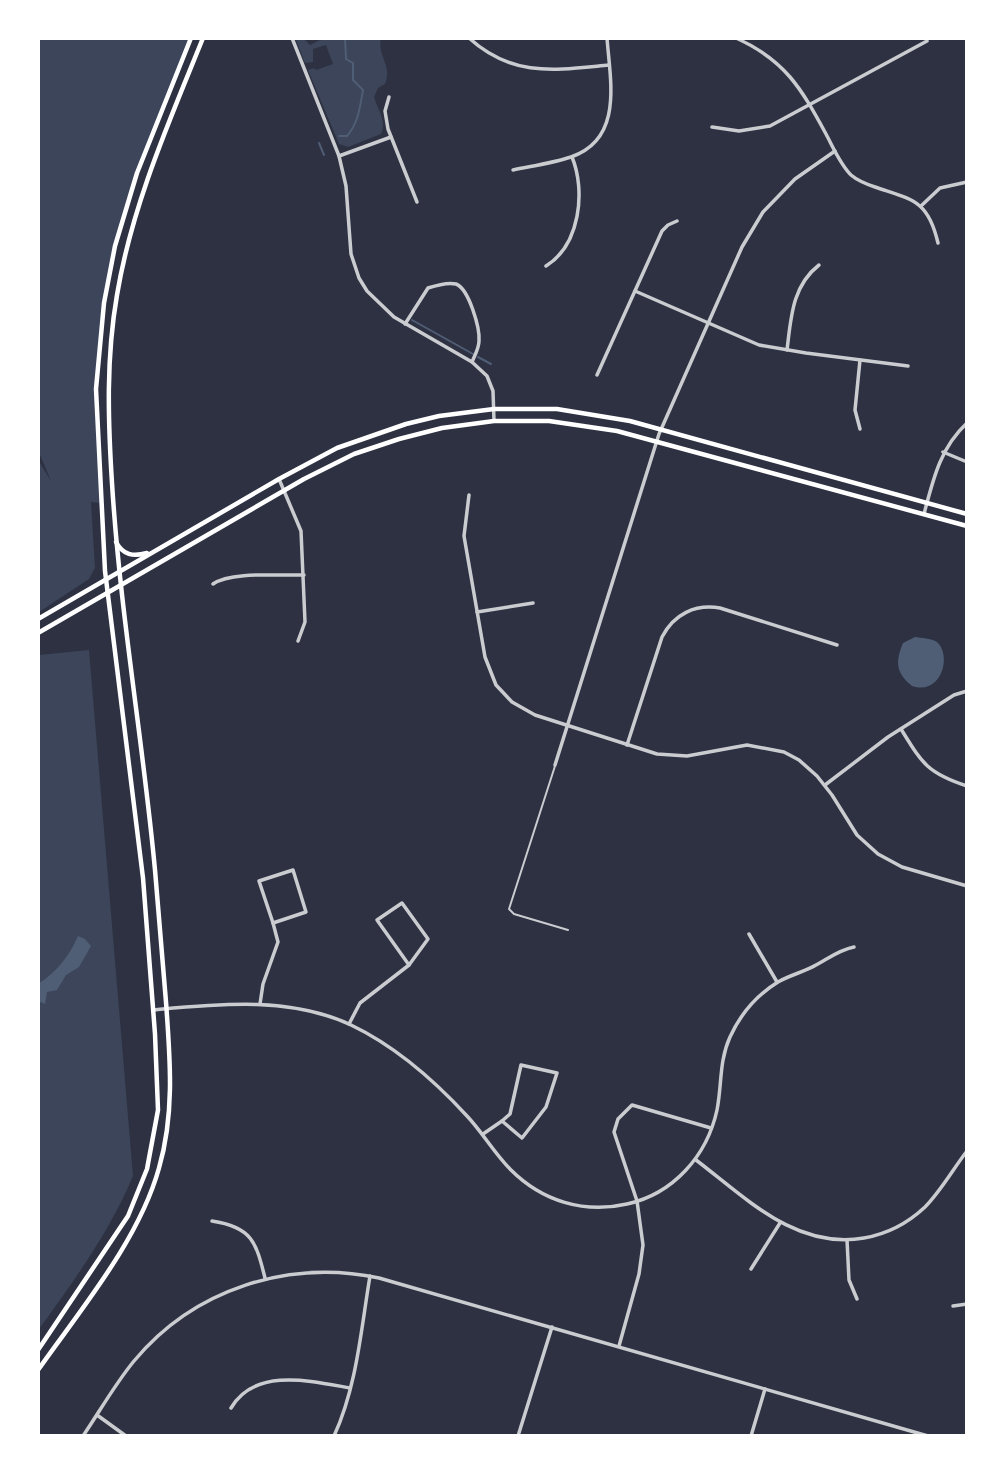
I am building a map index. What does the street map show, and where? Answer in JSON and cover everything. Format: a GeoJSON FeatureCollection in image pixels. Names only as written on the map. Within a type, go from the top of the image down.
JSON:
{"type":"FeatureCollection","features":[{"type":"Feature","properties":{"kind":"main road"},"geometry":{"type":"LineString","coordinates":[[38,1350],[119,1233],[144,1177],[158,1110],[143,878],[106,581],[96,389],[104,303],[115,246],[137,173],[191,38]]}},
{"type":"Feature","properties":{"kind":"main road"},"geometry":{"type":"LineString","coordinates":[[38,1370],[132,1234],[152,1191],[165,1144],[170,1110],[171,1081],[152,839],[115,540],[108,381],[116,296],[142,191],[204,38]]}},
{"type":"Feature","properties":{"kind":"main road"},"geometry":{"type":"LineString","coordinates":[[38,619],[337,448],[383,431],[439,416],[494,409],[527,408],[589,413],[661,429],[967,514]]}},
{"type":"Feature","properties":{"kind":"main road"},"geometry":{"type":"LineString","coordinates":[[38,633],[354,454],[442,428],[494,421],[573,423],[657,440],[967,526]]}},
{"type":"Feature","properties":{"kind":"main road"},"geometry":{"type":"LineString","coordinates":[[115,540],[129,555],[137,556],[158,550]]}},
{"type":"Feature","properties":{"kind":"street"},"geometry":{"type":"LineString","coordinates":[[292,38],[339,156],[346,186],[349,236],[355,269],[365,289],[405,324],[472,362],[487,376],[493,391],[494,421]]}},
{"type":"Feature","properties":{"kind":"street"},"geometry":{"type":"LineString","coordinates":[[469,38],[490,54],[524,68],[556,71],[609,65]]}},
{"type":"Feature","properties":{"kind":"street"},"geometry":{"type":"LineString","coordinates":[[513,170],[572,157],[594,142],[608,120],[612,95],[607,38]]}},
{"type":"Feature","properties":{"kind":"street"},"geometry":{"type":"LineString","coordinates":[[736,38],[778,63],[796,82],[848,172],[859,181],[921,206],[934,225],[938,243]]}},
{"type":"Feature","properties":{"kind":"street"},"geometry":{"type":"LineString","coordinates":[[712,127],[740,131],[760,129],[778,123],[927,41]]}},
{"type":"Feature","properties":{"kind":"street"},"geometry":{"type":"LineString","coordinates":[[389,97],[385,111],[391,137],[417,202]]}},
{"type":"Feature","properties":{"kind":"street"},"geometry":{"type":"LineString","coordinates":[[339,156],[391,137]]}},
{"type":"Feature","properties":{"kind":"street"},"geometry":{"type":"LineString","coordinates":[[555,765],[657,440],[708,323],[743,247],[763,212],[795,179],[835,151]]}},
{"type":"Feature","properties":{"kind":"street"},"geometry":{"type":"LineString","coordinates":[[546,266],[556,260],[562,251],[578,212],[580,185],[572,157]]}},
{"type":"Feature","properties":{"kind":"street"},"geometry":{"type":"LineString","coordinates":[[921,206],[940,188],[967,182]]}},
{"type":"Feature","properties":{"kind":"street"},"geometry":{"type":"LineString","coordinates":[[597,375],[662,231],[677,221]]}},
{"type":"Feature","properties":{"kind":"street"},"geometry":{"type":"LineString","coordinates":[[787,350],[799,289],[808,273],[819,265]]}},
{"type":"Feature","properties":{"kind":"street"},"geometry":{"type":"LineString","coordinates":[[405,324],[428,288],[453,283],[461,286],[478,324],[479,346],[472,362]]}},
{"type":"Feature","properties":{"kind":"street"},"geometry":{"type":"LineString","coordinates":[[635,291],[759,345],[908,366]]}},
{"type":"Feature","properties":{"kind":"street"},"geometry":{"type":"LineString","coordinates":[[860,360],[855,410],[860,429]]}},
{"type":"Feature","properties":{"kind":"street"},"geometry":{"type":"LineString","coordinates":[[924,515],[943,452],[953,436],[967,423]]}},
{"type":"Feature","properties":{"kind":"street"},"geometry":{"type":"LineString","coordinates":[[943,452],[967,462]]}},
{"type":"Feature","properties":{"kind":"street"},"geometry":{"type":"LineString","coordinates":[[279,480],[301,531],[305,622],[298,641]]}},
{"type":"Feature","properties":{"kind":"street"},"geometry":{"type":"LineString","coordinates":[[469,495],[464,536],[486,663],[500,690],[525,711],[657,754],[678,756],[747,745],[776,750],[799,760],[825,785],[857,835],[878,855],[902,867],[967,886]]}},
{"type":"Feature","properties":{"kind":"street"},"geometry":{"type":"LineString","coordinates":[[213,584],[232,578],[304,576]]}},
{"type":"Feature","properties":{"kind":"street"},"geometry":{"type":"LineString","coordinates":[[477,612],[533,603]]}},
{"type":"Feature","properties":{"kind":"street"},"geometry":{"type":"LineString","coordinates":[[627,745],[663,636],[673,622],[687,612],[703,607],[720,608],[837,645]]}},
{"type":"Feature","properties":{"kind":"street"},"geometry":{"type":"LineString","coordinates":[[825,785],[901,729],[954,695],[967,691]]}},
{"type":"Feature","properties":{"kind":"street"},"geometry":{"type":"LineString","coordinates":[[901,729],[931,771],[967,786]]}},
{"type":"Feature","properties":{"kind":"street"},"geometry":{"type":"LineString","coordinates":[[260,1004],[263,984],[278,942],[259,881],[293,870],[306,912],[273,923]]}},
{"type":"Feature","properties":{"kind":"street"},"geometry":{"type":"LineString","coordinates":[[349,1024],[360,1003],[409,965],[428,939],[401,903],[377,920],[409,965]]}},
{"type":"Feature","properties":{"kind":"street"},"geometry":{"type":"LineString","coordinates":[[749,934],[777,982]]}},
{"type":"Feature","properties":{"kind":"street"},"geometry":{"type":"LineString","coordinates":[[153,1010],[260,1004],[307,1010],[349,1024],[403,1057],[450,1098],[510,1169],[530,1186],[551,1198],[587,1207],[617,1206],[637,1202],[670,1185],[696,1160],[717,1109],[722,1061],[729,1038],[745,1011],[777,982],[807,970],[835,953],[854,947]]}},
{"type":"Feature","properties":{"kind":"street"},"geometry":{"type":"LineString","coordinates":[[483,1135],[510,1114],[521,1065],[557,1073],[546,1107],[522,1138],[502,1121]]}},
{"type":"Feature","properties":{"kind":"street"},"geometry":{"type":"LineString","coordinates":[[618,1346],[642,1258],[643,1234],[637,1202],[614,1132],[618,1119],[632,1105],[711,1128]]}},
{"type":"Feature","properties":{"kind":"street"},"geometry":{"type":"LineString","coordinates":[[696,1160],[780,1223],[812,1236],[846,1240],[876,1236],[907,1221],[929,1202],[967,1151]]}},
{"type":"Feature","properties":{"kind":"street"},"geometry":{"type":"LineString","coordinates":[[212,1221],[233,1225],[249,1235],[257,1249],[265,1279]]}},
{"type":"Feature","properties":{"kind":"street"},"geometry":{"type":"LineString","coordinates":[[751,1269],[780,1223]]}},
{"type":"Feature","properties":{"kind":"street"},"geometry":{"type":"LineString","coordinates":[[846,1240],[849,1280],[857,1299]]}},
{"type":"Feature","properties":{"kind":"street"},"geometry":{"type":"LineString","coordinates":[[83,1436],[135,1361],[170,1326],[215,1297],[265,1279],[320,1272],[370,1276],[928,1436]]}},
{"type":"Feature","properties":{"kind":"street"},"geometry":{"type":"LineString","coordinates":[[334,1436],[346,1408],[370,1276]]}},
{"type":"Feature","properties":{"kind":"street"},"geometry":{"type":"LineString","coordinates":[[953,1306],[967,1304]]}},
{"type":"Feature","properties":{"kind":"street"},"geometry":{"type":"LineString","coordinates":[[518,1436],[552,1328]]}},
{"type":"Feature","properties":{"kind":"street"},"geometry":{"type":"LineString","coordinates":[[231,1408],[245,1390],[273,1381],[304,1380],[350,1388]]}},
{"type":"Feature","properties":{"kind":"street"},"geometry":{"type":"LineString","coordinates":[[751,1436],[765,1389]]}},
{"type":"Feature","properties":{"kind":"street"},"geometry":{"type":"LineString","coordinates":[[97,1415],[126,1436]]}},
{"type":"Feature","properties":{"kind":"lane"},"geometry":{"type":"LineString","coordinates":[[555,765],[509,909],[514,914],[568,930]]}},
{"type":"Feature","properties":{"kind":"shaded area"},"geometry":{"type":"Polygon","coordinates":[[[39,39],[190,39],[139,170],[109,272],[100,331],[97,380],[101,503],[91,502],[95,568],[89,579],[39,612],[38,460],[51,481],[38,450],[39,39]]]}},
{"type":"Feature","properties":{"kind":"shaded area"},"geometry":{"type":"Polygon","coordinates":[[[304,39],[310,45],[322,39],[381,39],[387,78],[374,97],[382,120],[381,134],[348,147],[339,144],[308,70],[333,64],[326,45],[313,49],[313,62],[305,63],[296,40],[304,39]]]}},
{"type":"Feature","properties":{"kind":"shaded area"},"geometry":{"type":"Polygon","coordinates":[[[915,637],[937,642],[944,656],[944,664],[937,680],[922,688],[912,686],[898,667],[903,643],[915,637]]]}},
{"type":"Feature","properties":{"kind":"shaded area"},"geometry":{"type":"Polygon","coordinates":[[[89,650],[133,1176],[102,1236],[39,1329],[39,655],[89,650]]]}},
{"type":"Feature","properties":{"kind":"shaded area"},"geometry":{"type":"Polygon","coordinates":[[[78,936],[91,946],[79,967],[66,975],[57,990],[47,992],[45,1004],[39,1003],[39,983],[62,963],[78,936]]]}},
{"type":"Feature","properties":{"kind":"waterway"},"geometry":{"type":"LineString","coordinates":[[339,136],[347,136],[354,125],[363,90],[353,80],[353,63],[346,59],[345,38]]}},
{"type":"Feature","properties":{"kind":"waterway"},"geometry":{"type":"LineString","coordinates":[[319,143],[324,155]]}},
{"type":"Feature","properties":{"kind":"waterway"},"geometry":{"type":"LineString","coordinates":[[412,320],[473,354]]}},
{"type":"Feature","properties":{"kind":"waterway"},"geometry":{"type":"LineString","coordinates":[[478,357],[491,364]]}}]}
